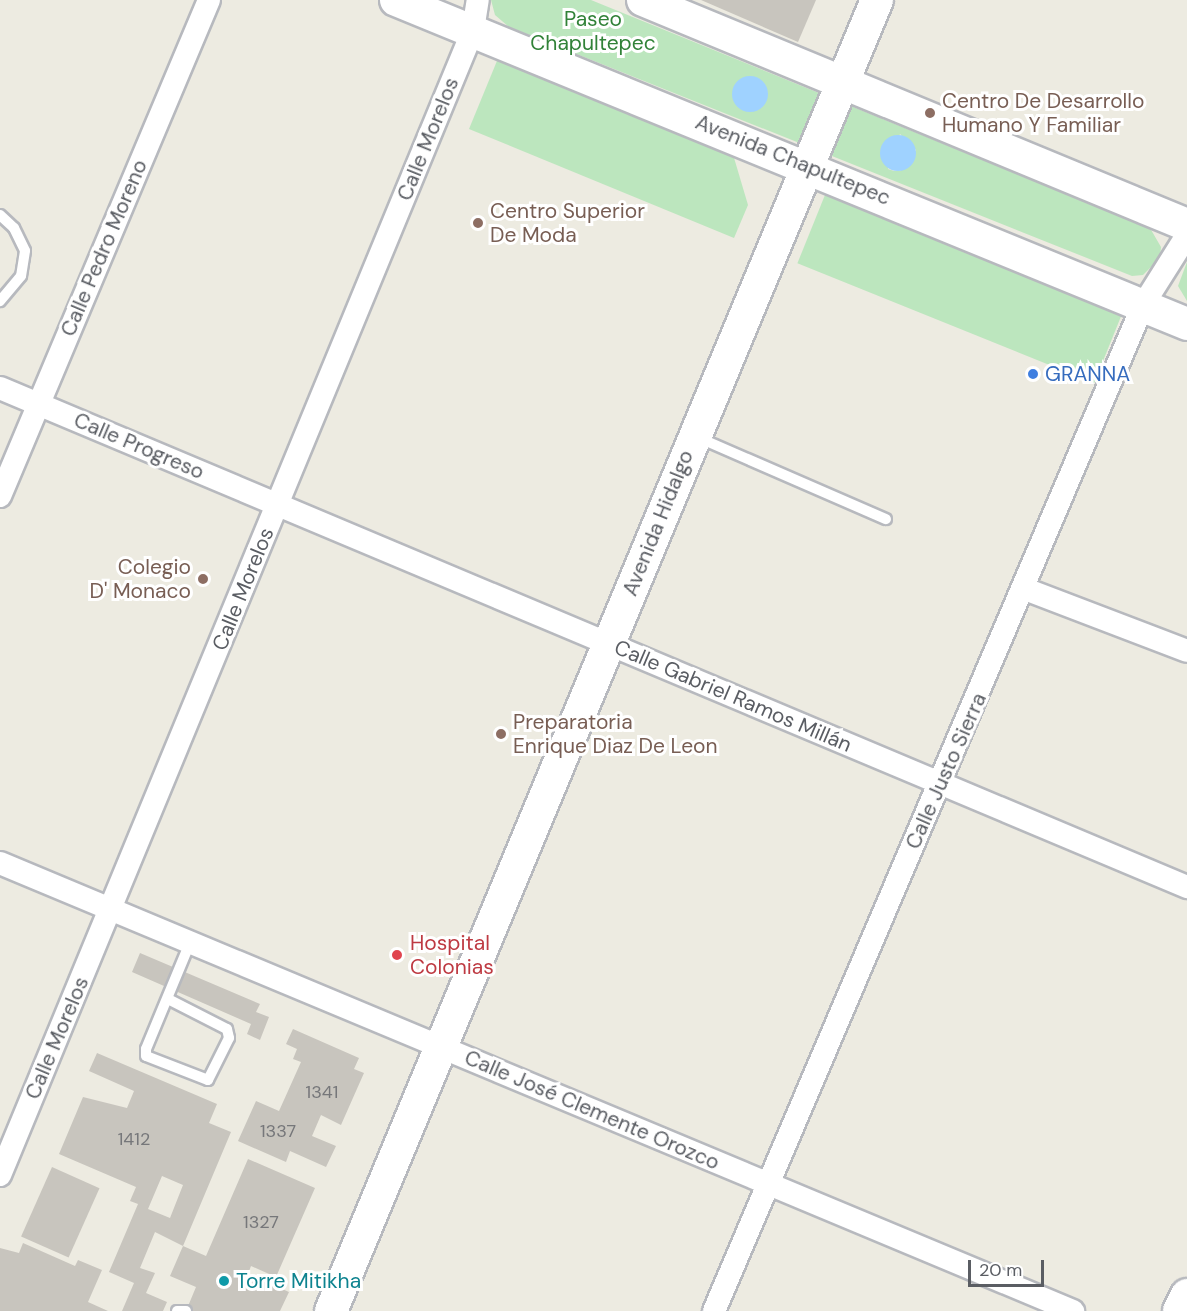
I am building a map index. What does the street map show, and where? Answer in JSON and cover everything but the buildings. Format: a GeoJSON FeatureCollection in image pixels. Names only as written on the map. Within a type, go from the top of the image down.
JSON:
{"type":"FeatureCollection","features":[{"type":"Feature","properties":{"kind":"street","name":"Calle Pedro Moreno"},"geometry":{"type":"LineString","coordinates":[[0,496],[209,0]]}},
{"type":"Feature","properties":{"kind":"street","name":"Avenida Chapultepec"},"geometry":{"type":"LineString","coordinates":[[396,0],[808,165],[1187,324]]}},
{"type":"Feature","properties":{"kind":"street","name":"Calle Morelos"},"geometry":{"type":"LineString","coordinates":[[0,1175],[473,30],[478,0]]}},
{"type":"Feature","properties":{"kind":"street"},"geometry":{"type":"LineString","coordinates":[[643,0],[843,80],[1187,225]]}},
{"type":"Feature","properties":{"kind":"street","name":"Avenida Hidalgo"},"geometry":{"type":"LineString","coordinates":[[336,1307],[694,436],[877,0]]}},
{"type":"Feature","properties":{"kind":"street","name":"Calle Justo Sierra"},"geometry":{"type":"LineString","coordinates":[[714,1311],[767,1183],[1025,589],[1143,305],[1187,236]]}},
{"type":"Feature","properties":{"kind":"street","name":"Calle Progreso"},"geometry":{"type":"LineString","coordinates":[[0,388],[278,504]]}},
{"type":"Feature","properties":{"kind":"street","name":"Calle Gabriel Ramos Millán"},"geometry":{"type":"LineString","coordinates":[[278,504],[1187,887]]}},
{"type":"Feature","properties":{"kind":"street"},"geometry":{"type":"LineString","coordinates":[[1025,589],[1187,651]]}},
{"type":"Feature","properties":{"kind":"street","name":"Calle José Clemente Orozco"},"geometry":{"type":"LineString","coordinates":[[0,863],[1073,1311]]}},
{"type":"Feature","properties":{"kind":"street"},"geometry":{"type":"LineString","coordinates":[[1179,1311],[1187,1296]]}},
{"type":"Feature","properties":{"kind":"lane"},"geometry":{"type":"LineString","coordinates":[[0,215],[14,228],[25,251],[21,276],[0,302]]}},
{"type":"Feature","properties":{"kind":"lane"},"geometry":{"type":"LineString","coordinates":[[694,436],[886,519]]}},
{"type":"Feature","properties":{"kind":"lane"},"geometry":{"type":"LineString","coordinates":[[168,999],[227,1029],[229,1038],[208,1080],[146,1056],[168,999],[190,943]]}},
{"type":"Feature","properties":{"kind":"lane"},"geometry":{"type":"LineString","coordinates":[[177,1311],[186,1311]]}},
{"type":"Feature","properties":{"kind":"green space","name":"Paseo Chapultepec"},"geometry":{"type":"Polygon","coordinates":[[[491,0],[591,0],[1150,228],[1161,247],[1160,258],[1143,275],[1132,276],[509,27],[495,15],[491,0]],[[900,134],[888,169],[900,171],[916,150],[900,134]]]}},
{"type":"Feature","properties":{"kind":"green space"},"geometry":{"type":"Polygon","coordinates":[[[499,56],[732,151],[748,205],[734,238],[469,129],[499,56]]]}},
{"type":"Feature","properties":{"kind":"green space"},"geometry":{"type":"Polygon","coordinates":[[[827,190],[1124,310],[1094,383],[797,263],[827,190]]]}},
{"type":"Feature","properties":{"kind":"green space"},"geometry":{"type":"Polygon","coordinates":[[[1187,262],[1187,301],[1178,286],[1187,262]]]}},
{"type":"Feature","properties":{"kind":"water"},"geometry":{"type":"Polygon","coordinates":[[[750,76],[763,81],[768,94],[763,107],[750,112],[737,107],[732,94],[737,81],[750,76]]]}},
{"type":"Feature","properties":{"kind":"water"},"geometry":{"type":"Polygon","coordinates":[[[898,135],[911,140],[916,153],[911,166],[898,171],[885,166],[880,153],[885,140],[898,135]]]}},
{"type":"Feature","properties":{"kind":"place","name":"Centro De Desarrollo Humano Y Familiar"},"geometry":{"type":"Point","coordinates":[930,113]}},
{"type":"Feature","properties":{"kind":"place","name":"Centro Superior De Moda"},"geometry":{"type":"Point","coordinates":[478,223]}},
{"type":"Feature","properties":{"kind":"place","name":"GRANNA"},"geometry":{"type":"Point","coordinates":[1033,374]}},
{"type":"Feature","properties":{"kind":"place","name":"Colegio D' Monaco"},"geometry":{"type":"Point","coordinates":[203,579]}},
{"type":"Feature","properties":{"kind":"place","name":"Preparatoria Enrique Diaz De Leon"},"geometry":{"type":"Point","coordinates":[501,734]}},
{"type":"Feature","properties":{"kind":"place","name":"Hospital Colonias"},"geometry":{"type":"Point","coordinates":[397,955]}},
{"type":"Feature","properties":{"kind":"place","name":"Torre Mitikha"},"geometry":{"type":"Point","coordinates":[224,1281]}}]}
